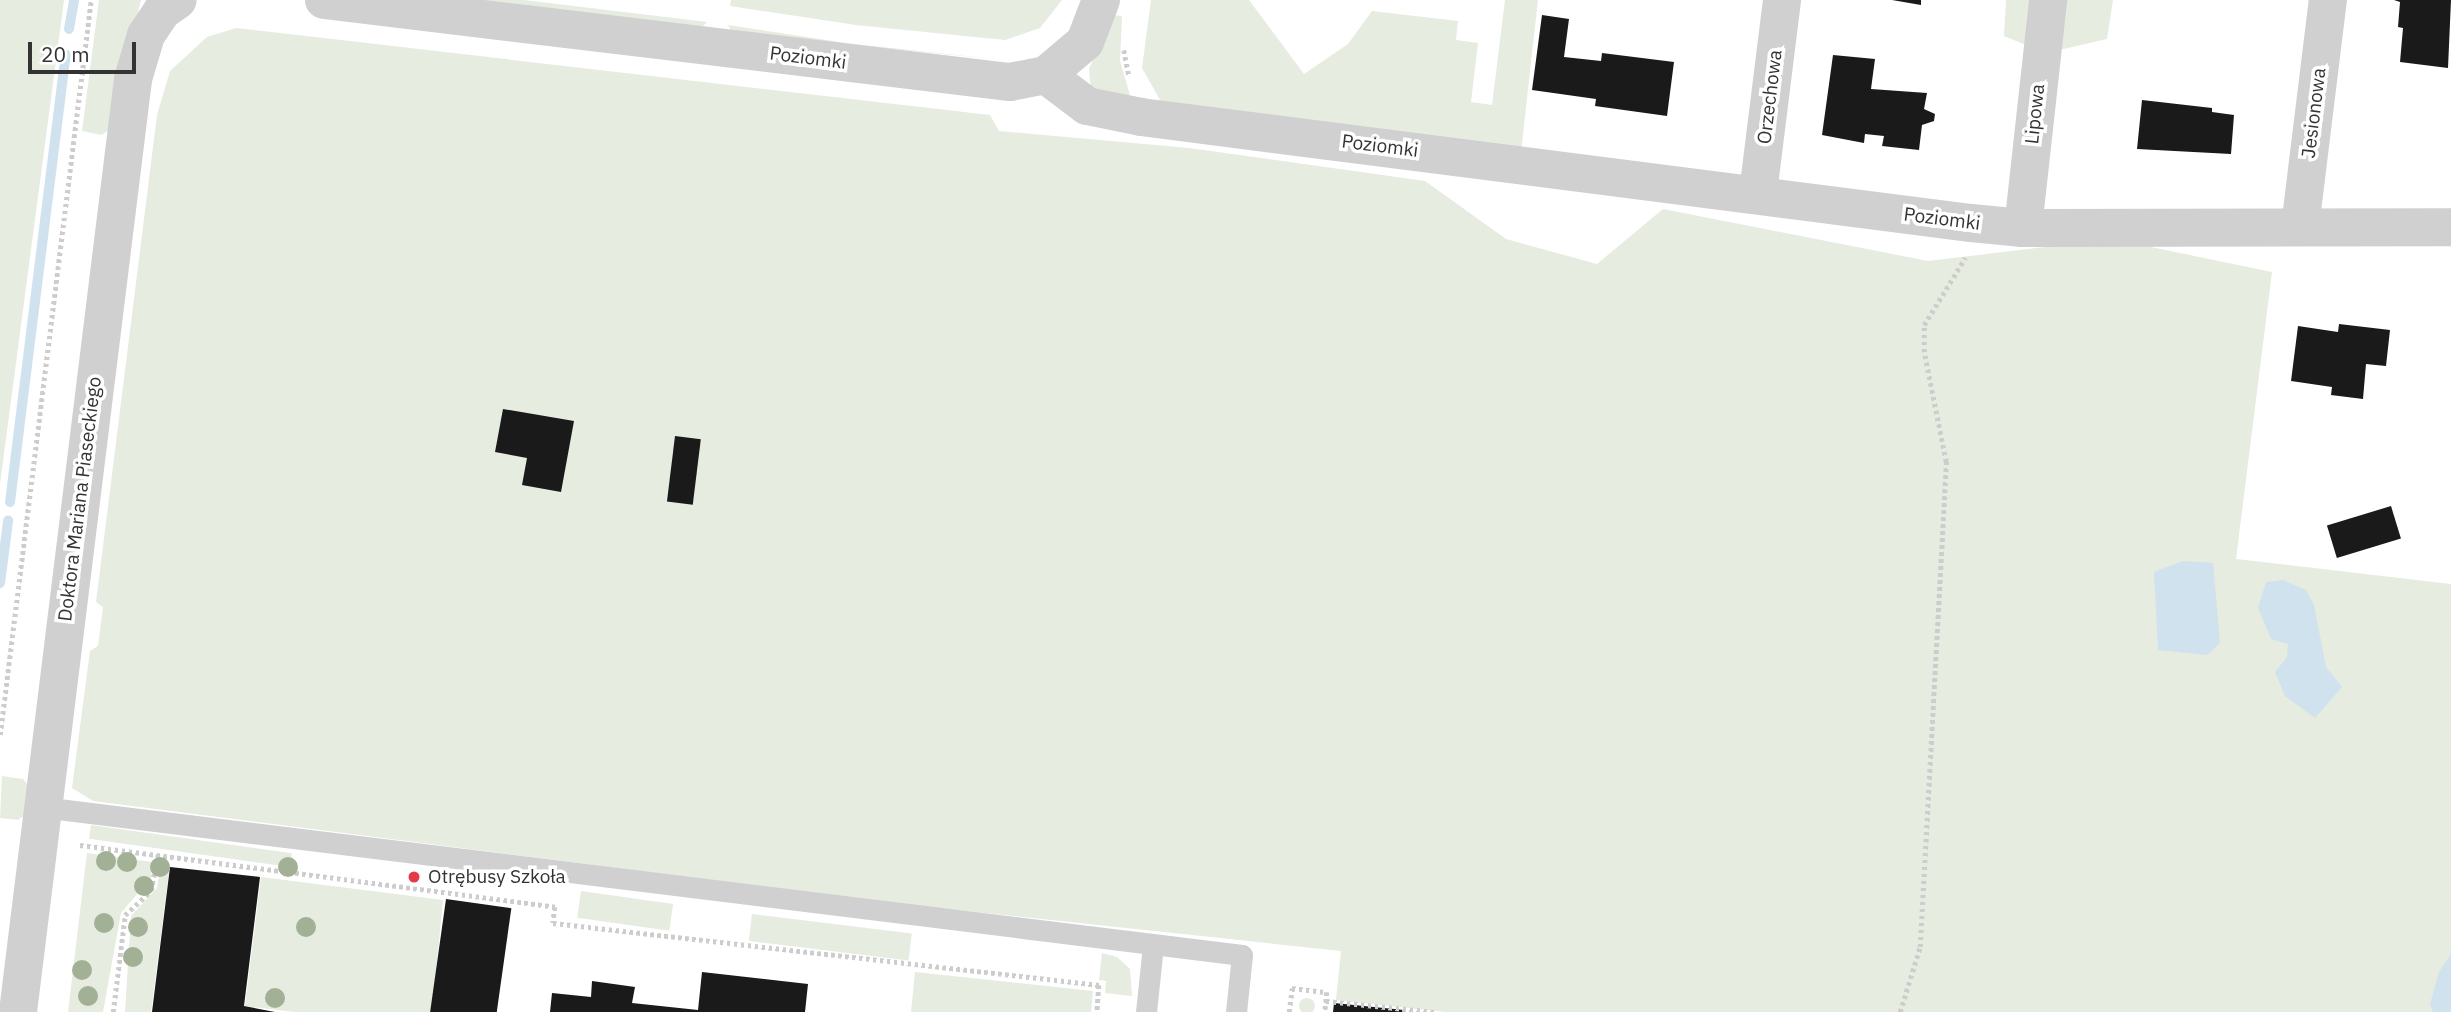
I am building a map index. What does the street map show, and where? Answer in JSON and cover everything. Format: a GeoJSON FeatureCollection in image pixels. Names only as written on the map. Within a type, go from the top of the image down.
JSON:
{"type":"FeatureCollection","features":[{"type":"Feature","properties":{"kind":"street","name":"Doktora Mariana Piaseckiego"},"geometry":{"type":"LineString","coordinates":[[18,1012],[131,91],[146,35],[162,11],[178,0]]}},
{"type":"Feature","properties":{"kind":"street","name":"Poziomki"},"geometry":{"type":"LineString","coordinates":[[324,0],[1010,82],[1046,75],[1087,106],[1141,117],[1758,193],[1971,223],[2023,228],[2451,227]]}},
{"type":"Feature","properties":{"kind":"street"},"geometry":{"type":"LineString","coordinates":[[1046,75],[1086,42],[1101,0]]}},
{"type":"Feature","properties":{"kind":"street","name":"Orzechowa"},"geometry":{"type":"LineString","coordinates":[[1758,193],[1782,0]]}},
{"type":"Feature","properties":{"kind":"street","name":"Lipowa"},"geometry":{"type":"LineString","coordinates":[[2023,228],[2048,0]]}},
{"type":"Feature","properties":{"kind":"street","name":"Jesionowa"},"geometry":{"type":"LineString","coordinates":[[2301,227],[2328,0]]}},
{"type":"Feature","properties":{"kind":"lane"},"geometry":{"type":"LineString","coordinates":[[42,807],[1242,955],[1236,1012]]}},
{"type":"Feature","properties":{"kind":"lane"},"geometry":{"type":"LineString","coordinates":[[1146,1012],[1153,945]]}},
{"type":"Feature","properties":{"kind":"path"},"geometry":{"type":"LineString","coordinates":[[0,735],[91,0]]}},
{"type":"Feature","properties":{"kind":"path"},"geometry":{"type":"LineString","coordinates":[[1125,37],[1124,60],[1141,117]]}},
{"type":"Feature","properties":{"kind":"path"},"geometry":{"type":"LineString","coordinates":[[1900,1012],[1920,947],[1946,462],[1924,352],[1924,325],[1940,294],[1964,266],[1971,223]]}},
{"type":"Feature","properties":{"kind":"path"},"geometry":{"type":"LineString","coordinates":[[80,845],[555,907],[554,923],[1099,985],[1097,1012]]}},
{"type":"Feature","properties":{"kind":"path"},"geometry":{"type":"LineString","coordinates":[[113,1012],[125,915],[151,891],[157,856]]}},
{"type":"Feature","properties":{"kind":"path"},"geometry":{"type":"LineString","coordinates":[[1290,1012],[1292,988],[1327,992],[1325,1012]]}},
{"type":"Feature","properties":{"kind":"path"},"geometry":{"type":"LineString","coordinates":[[1326,1001],[1434,1012]]}},
{"type":"Feature","properties":{"kind":"shaded area"},"geometry":{"type":"Polygon","coordinates":[[[0,0],[64,0],[0,484],[0,0]]]}},
{"type":"Feature","properties":{"kind":"shaded area"},"geometry":{"type":"Polygon","coordinates":[[[99,0],[141,0],[109,130],[101,135],[82,131],[99,0]]]}},
{"type":"Feature","properties":{"kind":"shaded area"},"geometry":{"type":"Polygon","coordinates":[[[462,0],[524,0],[707,22],[700,29],[462,0]]]}},
{"type":"Feature","properties":{"kind":"shaded area"},"geometry":{"type":"Polygon","coordinates":[[[731,0],[1062,0],[1040,28],[1005,40],[856,25],[730,6],[731,0]]]}},
{"type":"Feature","properties":{"kind":"shaded area"},"geometry":{"type":"Polygon","coordinates":[[[1151,0],[1249,0],[1304,74],[1348,44],[1372,11],[1458,21],[1456,40],[1478,43],[1471,102],[1492,105],[1505,0],[1538,0],[1521,152],[1164,107],[1142,68],[1151,0]]]}},
{"type":"Feature","properties":{"kind":"shaded area"},"geometry":{"type":"Polygon","coordinates":[[[2006,0],[2113,0],[2107,39],[2046,53],[2004,36],[2006,0]]]}},
{"type":"Feature","properties":{"kind":"shaded area"},"geometry":{"type":"Polygon","coordinates":[[[1113,15],[1122,16],[1120,61],[1132,102],[1091,88],[1089,69],[1113,15]]]}},
{"type":"Feature","properties":{"kind":"shaded area"},"geometry":{"type":"Polygon","coordinates":[[[728,25],[853,44],[1022,62],[732,33],[728,25]]]}},
{"type":"Feature","properties":{"kind":"shaded area"},"geometry":{"type":"Polygon","coordinates":[[[236,28],[990,115],[999,131],[1189,148],[1425,181],[1506,239],[1597,264],[1663,209],[1928,261],[2112,239],[2272,272],[2236,559],[2451,584],[2451,1012],[1445,1012],[1336,1000],[1341,951],[883,902],[93,801],[72,788],[90,651],[98,646],[103,607],[96,602],[157,115],[170,71],[207,37],[236,28]]]}},
{"type":"Feature","properties":{"kind":"shaded area"},"geometry":{"type":"Polygon","coordinates":[[[2,776],[23,779],[28,785],[25,815],[18,820],[0,818],[2,776]]]}},
{"type":"Feature","properties":{"kind":"shaded area"},"geometry":{"type":"Polygon","coordinates":[[[91,825],[292,853],[290,867],[89,839],[91,825]]]}},
{"type":"Feature","properties":{"kind":"shaded area"},"geometry":{"type":"Polygon","coordinates":[[[87,853],[152,862],[151,878],[121,913],[103,1012],[68,1012],[87,853]]]}},
{"type":"Feature","properties":{"kind":"shaded area"},"geometry":{"type":"Polygon","coordinates":[[[161,863],[170,864],[151,1012],[125,1012],[131,916],[157,888],[161,863]]]}},
{"type":"Feature","properties":{"kind":"shaded area"},"geometry":{"type":"Polygon","coordinates":[[[261,877],[443,900],[432,1012],[294,1012],[245,1006],[261,877]]]}},
{"type":"Feature","properties":{"kind":"shaded area"},"geometry":{"type":"Polygon","coordinates":[[[581,891],[673,904],[669,931],[577,918],[581,891]]]}},
{"type":"Feature","properties":{"kind":"shaded area"},"geometry":{"type":"Polygon","coordinates":[[[752,914],[912,934],[909,960],[749,941],[752,914]]]}},
{"type":"Feature","properties":{"kind":"shaded area"},"geometry":{"type":"Polygon","coordinates":[[[1102,953],[1117,957],[1130,969],[1132,996],[1105,993],[1106,981],[1099,980],[1102,953]]]}},
{"type":"Feature","properties":{"kind":"shaded area"},"geometry":{"type":"Polygon","coordinates":[[[915,972],[1093,991],[1091,1012],[911,1012],[915,972]]]}},
{"type":"Feature","properties":{"kind":"shaded area"},"geometry":{"type":"Polygon","coordinates":[[[1307,998],[1313,1000],[1313,1012],[1307,1014],[1301,1012],[1299,1006],[1301,1000],[1307,998]]]}},
{"type":"Feature","properties":{"kind":"water"},"geometry":{"type":"Polygon","coordinates":[[[2183,561],[2213,563],[2220,643],[2207,655],[2158,650],[2154,572],[2183,561]]]}},
{"type":"Feature","properties":{"kind":"water"},"geometry":{"type":"Polygon","coordinates":[[[2283,580],[2306,590],[2314,605],[2326,667],[2342,687],[2315,718],[2285,696],[2275,672],[2287,657],[2288,644],[2271,639],[2258,608],[2266,582],[2283,580]]]}},
{"type":"Feature","properties":{"kind":"water"},"geometry":{"type":"Polygon","coordinates":[[[2451,954],[2451,1012],[2433,1012],[2430,1004],[2439,972],[2451,954]]]}},
{"type":"Feature","properties":{"kind":"building"},"geometry":{"type":"Polygon","coordinates":[[[1892,0],[1921,0],[1921,5],[1892,0]]]}},
{"type":"Feature","properties":{"kind":"building"},"geometry":{"type":"Polygon","coordinates":[[[2394,0],[2451,0],[2448,68],[2400,62],[2403,28],[2398,27],[2400,2],[2394,0]]]}},
{"type":"Feature","properties":{"kind":"building"},"geometry":{"type":"Polygon","coordinates":[[[1542,15],[1569,19],[1564,57],[1601,61],[1602,53],[1674,62],[1667,116],[1595,106],[1596,99],[1532,90],[1542,15]]]}},
{"type":"Feature","properties":{"kind":"building"},"geometry":{"type":"Polygon","coordinates":[[[1833,55],[1875,59],[1871,89],[1927,93],[1924,109],[1935,114],[1934,121],[1922,125],[1919,150],[1882,146],[1884,136],[1865,134],[1864,143],[1822,135],[1833,55]]]}},
{"type":"Feature","properties":{"kind":"building"},"geometry":{"type":"Polygon","coordinates":[[[2142,100],[2212,108],[2212,112],[2234,115],[2231,154],[2137,149],[2142,100]]]}},
{"type":"Feature","properties":{"kind":"building"},"geometry":{"type":"Polygon","coordinates":[[[2339,324],[2390,330],[2386,366],[2366,364],[2363,399],[2331,395],[2332,387],[2291,381],[2298,326],[2338,332],[2339,324]]]}},
{"type":"Feature","properties":{"kind":"building"},"geometry":{"type":"Polygon","coordinates":[[[503,409],[574,421],[561,492],[522,485],[527,458],[495,452],[503,409]]]}},
{"type":"Feature","properties":{"kind":"building"},"geometry":{"type":"Polygon","coordinates":[[[675,436],[701,439],[693,505],[667,502],[675,436]]]}},
{"type":"Feature","properties":{"kind":"building"},"geometry":{"type":"Polygon","coordinates":[[[2391,506],[2401,539],[2337,558],[2327,526],[2391,506]]]}},
{"type":"Feature","properties":{"kind":"building"},"geometry":{"type":"Polygon","coordinates":[[[170,867],[260,877],[244,1006],[275,1012],[152,1012],[170,867]]]}},
{"type":"Feature","properties":{"kind":"building"},"geometry":{"type":"Polygon","coordinates":[[[446,899],[511,908],[497,1012],[430,1012],[446,899]]]}},
{"type":"Feature","properties":{"kind":"building"},"geometry":{"type":"Polygon","coordinates":[[[702,972],[808,984],[805,1012],[550,1012],[552,993],[591,997],[592,981],[635,987],[632,1003],[698,1010],[702,972]]]}},
{"type":"Feature","properties":{"kind":"building"},"geometry":{"type":"Polygon","coordinates":[[[1334,1003],[1404,1010],[1404,1012],[1333,1012],[1334,1003]]]}},
{"type":"Feature","properties":{"kind":"waterway"},"geometry":{"type":"LineString","coordinates":[[69,29],[74,0]]}},
{"type":"Feature","properties":{"kind":"waterway"},"geometry":{"type":"LineString","coordinates":[[10,502],[66,54]]}},
{"type":"Feature","properties":{"kind":"waterway"},"geometry":{"type":"LineString","coordinates":[[0,583],[8,521]]}},
{"type":"Feature","properties":{"kind":"place","name":"Otrębusy Szkoła"},"geometry":{"type":"Point","coordinates":[414,877]}}]}
